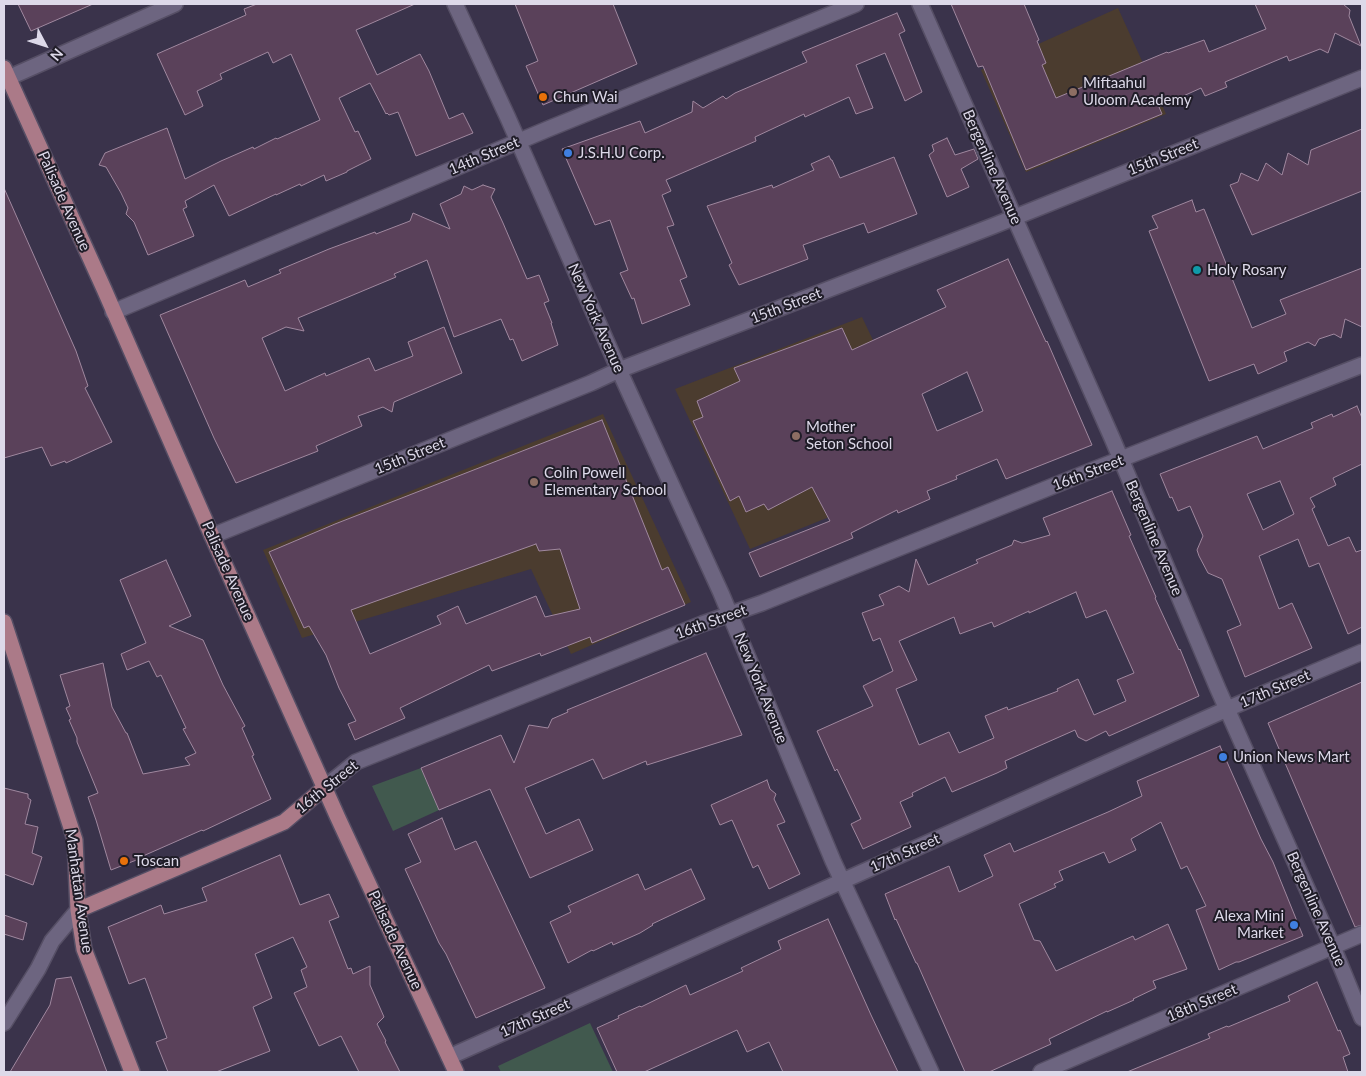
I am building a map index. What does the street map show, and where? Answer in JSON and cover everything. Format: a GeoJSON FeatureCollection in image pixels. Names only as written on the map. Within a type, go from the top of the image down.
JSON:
{"type":"FeatureCollection","features":[{"type":"Feature","properties":{"kind":"main road","name":"Palisade Avenue"},"geometry":{"type":"LineString","coordinates":[[6,73],[104,289],[324,788],[456,1072]]}},
{"type":"Feature","properties":{"kind":"main road","name":"Manhattan Avenue"},"geometry":{"type":"LineString","coordinates":[[4,622],[75,840],[78,910],[84,950],[132,1072]]}},
{"type":"Feature","properties":{"kind":"main road","name":"16th Street"},"geometry":{"type":"LineString","coordinates":[[78,910],[284,822],[324,788]]}},
{"type":"Feature","properties":{"kind":"street"},"geometry":{"type":"LineString","coordinates":[[6,73],[174,4]]}},
{"type":"Feature","properties":{"kind":"street","name":"New York Avenue"},"geometry":{"type":"LineString","coordinates":[[455,4],[730,614],[842,881],[930,1072]]}},
{"type":"Feature","properties":{"kind":"street","name":"14th Street"},"geometry":{"type":"LineString","coordinates":[[113,312],[518,142],[856,4]]}},
{"type":"Feature","properties":{"kind":"street","name":"Bergenline Avenue"},"geometry":{"type":"LineString","coordinates":[[920,4],[1028,245],[1227,709],[1333,946],[1362,1018]]}},
{"type":"Feature","properties":{"kind":"street","name":"15th Street"},"geometry":{"type":"LineString","coordinates":[[212,536],[619,370],[1014,217],[1362,78]]}},
{"type":"Feature","properties":{"kind":"street","name":"16th Street"},"geometry":{"type":"LineString","coordinates":[[324,788],[356,762],[1362,365]]}},
{"type":"Feature","properties":{"kind":"street","name":"17th Street"},"geometry":{"type":"LineString","coordinates":[[449,1057],[1227,709],[1362,652]]}},
{"type":"Feature","properties":{"kind":"street"},"geometry":{"type":"LineString","coordinates":[[4,1023],[38,969],[52,941],[78,910]]}},
{"type":"Feature","properties":{"kind":"street","name":"18th Street"},"geometry":{"type":"LineString","coordinates":[[1041,1072],[1362,934]]}},
{"type":"Feature","properties":{"kind":"shaded area","name":"Miftaahul Uloom Academy"},"geometry":{"type":"Polygon","coordinates":[[[1118,8],[1166,114],[1026,172],[981,70],[1118,8]]]}},
{"type":"Feature","properties":{"kind":"shaded area","name":"Mother Seton School"},"geometry":{"type":"Polygon","coordinates":[[[862,317],[908,414],[839,513],[750,549],[675,389],[862,317]]]}},
{"type":"Feature","properties":{"kind":"shaded area","name":"Colin Powell Elementary School"},"geometry":{"type":"Polygon","coordinates":[[[603,414],[691,602],[571,654],[531,569],[302,638],[263,550],[603,414]]]}},
{"type":"Feature","properties":{"kind":"green space"},"geometry":{"type":"Polygon","coordinates":[[[421,768],[439,810],[393,831],[372,786],[421,768]]]}},
{"type":"Feature","properties":{"kind":"green space"},"geometry":{"type":"Polygon","coordinates":[[[590,1023],[613,1072],[501,1072],[498,1066],[590,1023]]]}},
{"type":"Feature","properties":{"kind":"building"},"geometry":{"type":"Polygon","coordinates":[[[18,4],[93,4],[31,31],[18,4]]]}},
{"type":"Feature","properties":{"kind":"building"},"geometry":{"type":"Polygon","coordinates":[[[257,4],[415,4],[356,30],[377,75],[420,54],[449,119],[463,113],[473,133],[416,156],[398,112],[386,114],[370,83],[339,98],[355,132],[358,131],[371,159],[326,181],[324,175],[301,186],[300,184],[276,194],[229,216],[214,185],[185,201],[187,207],[183,209],[194,236],[148,255],[134,222],[126,214],[128,208],[121,193],[106,167],[99,165],[105,153],[167,128],[185,179],[253,147],[254,149],[320,120],[291,54],[273,63],[268,52],[220,74],[222,79],[197,91],[203,106],[185,115],[157,54],[246,15],[244,9],[257,4]]]}},
{"type":"Feature","properties":{"kind":"building"},"geometry":{"type":"Polygon","coordinates":[[[515,4],[613,4],[637,64],[543,105],[526,66],[538,61],[515,4]]]}},
{"type":"Feature","properties":{"kind":"building"},"geometry":{"type":"Polygon","coordinates":[[[951,4],[1024,4],[1046,63],[1042,65],[1056,98],[1167,52],[1204,40],[1209,52],[1266,29],[1255,4],[1343,4],[1350,10],[1349,16],[1361,46],[1335,33],[1328,53],[1320,49],[1289,61],[1287,56],[1225,82],[1227,87],[1205,96],[1201,88],[1159,107],[1162,114],[1026,170],[983,66],[978,67],[951,4]]]}},
{"type":"Feature","properties":{"kind":"building"},"geometry":{"type":"Polygon","coordinates":[[[897,13],[905,31],[899,34],[922,92],[905,101],[885,53],[856,65],[873,108],[856,114],[849,97],[805,117],[804,114],[755,137],[756,141],[666,180],[671,191],[662,195],[674,225],[667,227],[687,277],[680,280],[690,305],[642,324],[634,298],[632,299],[620,273],[628,270],[610,220],[595,225],[562,149],[640,121],[645,133],[692,112],[693,101],[703,108],[723,96],[726,99],[735,93],[807,62],[802,52],[897,13]]]}},
{"type":"Feature","properties":{"kind":"building"},"geometry":{"type":"Polygon","coordinates":[[[1362,129],[1362,191],[1252,235],[1230,185],[1238,182],[1241,173],[1258,181],[1266,163],[1282,175],[1288,153],[1308,165],[1311,150],[1362,129]]]}},
{"type":"Feature","properties":{"kind":"building"},"geometry":{"type":"Polygon","coordinates":[[[947,138],[955,155],[974,149],[978,159],[961,169],[969,187],[947,197],[929,155],[934,151],[932,145],[947,138]]]}},
{"type":"Feature","properties":{"kind":"building"},"geometry":{"type":"Polygon","coordinates":[[[829,156],[840,178],[894,157],[917,214],[868,233],[864,223],[803,245],[808,259],[739,285],[729,265],[732,263],[707,206],[772,185],[773,188],[814,170],[811,164],[829,156]]]}},
{"type":"Feature","properties":{"kind":"building"},"geometry":{"type":"Polygon","coordinates":[[[483,185],[495,189],[491,197],[527,279],[539,275],[549,301],[544,303],[558,345],[522,361],[513,339],[510,340],[501,319],[454,337],[427,260],[394,274],[396,277],[298,318],[304,331],[286,327],[262,338],[285,391],[325,373],[326,376],[369,358],[375,371],[413,356],[408,342],[444,327],[462,373],[394,402],[392,412],[383,407],[358,416],[362,426],[316,446],[318,451],[236,483],[160,315],[245,280],[248,287],[281,273],[279,270],[329,249],[410,221],[413,213],[450,229],[440,204],[461,194],[464,186],[472,190],[483,185]]]}},
{"type":"Feature","properties":{"kind":"building"},"geometry":{"type":"Polygon","coordinates":[[[4,188],[76,351],[88,386],[85,388],[112,442],[66,463],[65,461],[51,466],[42,447],[4,458],[4,188]]]}},
{"type":"Feature","properties":{"kind":"building","name":"Holy Rosary"},"geometry":{"type":"Polygon","coordinates":[[[1192,200],[1196,212],[1204,209],[1252,328],[1286,314],[1280,300],[1362,268],[1362,327],[1345,319],[1341,338],[1334,334],[1319,339],[1315,346],[1308,342],[1284,352],[1287,361],[1258,374],[1254,364],[1209,381],[1149,231],[1158,228],[1152,216],[1192,200]]]}},
{"type":"Feature","properties":{"kind":"building"},"geometry":{"type":"Polygon","coordinates":[[[1008,259],[1047,341],[1092,445],[1006,479],[997,459],[956,476],[957,479],[927,491],[930,499],[898,513],[897,510],[851,533],[853,538],[760,577],[749,553],[830,521],[812,487],[768,510],[764,504],[746,512],[739,496],[730,501],[693,421],[703,417],[697,401],[740,381],[734,368],[842,328],[852,350],[946,307],[937,290],[1008,259]],[[967,372],[922,394],[937,431],[983,411],[967,372]]]}},
{"type":"Feature","properties":{"kind":"building"},"geometry":{"type":"Polygon","coordinates":[[[1357,406],[1362,418],[1362,464],[1333,478],[1336,485],[1310,498],[1315,507],[1312,509],[1328,546],[1349,537],[1356,552],[1362,550],[1362,627],[1348,634],[1319,563],[1309,567],[1298,539],[1259,556],[1279,609],[1292,603],[1312,648],[1245,677],[1227,631],[1241,625],[1222,579],[1208,573],[1199,556],[1197,550],[1203,536],[1190,506],[1178,511],[1172,497],[1170,498],[1160,474],[1257,436],[1263,449],[1313,428],[1311,423],[1332,414],[1333,417],[1357,406]],[[1280,481],[1247,494],[1263,530],[1294,514],[1280,481]]]}},
{"type":"Feature","properties":{"kind":"building","name":"Colin Powell Elementary School"},"geometry":{"type":"Polygon","coordinates":[[[602,420],[662,570],[668,567],[685,605],[592,643],[590,637],[541,656],[540,653],[492,671],[489,665],[400,708],[405,718],[355,740],[348,724],[356,721],[339,688],[326,655],[309,626],[304,628],[269,552],[335,524],[602,420]],[[536,544],[351,610],[370,654],[441,624],[437,616],[458,606],[466,624],[536,596],[545,617],[580,609],[560,549],[539,551],[536,544]]]}},
{"type":"Feature","properties":{"kind":"building"},"geometry":{"type":"Polygon","coordinates":[[[1112,491],[1155,598],[1180,649],[1199,696],[1109,736],[1106,731],[1086,741],[1078,737],[1075,730],[1005,761],[1007,768],[952,792],[945,777],[912,793],[913,796],[900,802],[911,827],[863,849],[851,824],[861,819],[837,769],[835,771],[817,731],[873,706],[863,686],[893,671],[880,638],[873,641],[862,613],[884,605],[879,595],[899,586],[909,592],[916,559],[928,585],[978,563],[976,560],[1012,545],[1014,540],[1022,543],[1050,535],[1043,518],[1112,491]],[[1076,592],[994,627],[992,622],[960,634],[954,617],[899,641],[917,680],[896,689],[919,745],[949,732],[959,753],[994,738],[985,716],[1007,707],[1008,710],[1058,691],[1057,689],[1078,679],[1094,715],[1126,701],[1117,680],[1134,673],[1106,610],[1086,618],[1076,592]]]}},
{"type":"Feature","properties":{"kind":"building"},"geometry":{"type":"Polygon","coordinates":[[[166,560],[191,616],[169,626],[203,640],[223,685],[245,726],[242,728],[271,799],[203,831],[111,870],[88,797],[98,793],[69,720],[71,719],[66,708],[70,706],[60,675],[103,663],[112,707],[127,733],[143,774],[190,765],[185,758],[196,753],[183,729],[186,728],[161,675],[157,677],[149,661],[127,670],[121,654],[146,643],[120,580],[166,560]]]}},
{"type":"Feature","properties":{"kind":"building"},"geometry":{"type":"Polygon","coordinates":[[[706,653],[742,735],[647,765],[646,761],[603,779],[593,759],[525,788],[546,834],[579,819],[593,850],[530,878],[490,789],[439,810],[421,768],[501,735],[514,763],[529,725],[548,728],[552,719],[568,712],[567,710],[706,653]]]}},
{"type":"Feature","properties":{"kind":"building"},"geometry":{"type":"Polygon","coordinates":[[[1362,682],[1362,925],[1355,927],[1268,723],[1362,682]]]}},
{"type":"Feature","properties":{"kind":"building"},"geometry":{"type":"Polygon","coordinates":[[[1220,746],[1273,862],[1303,936],[1219,970],[1196,910],[1206,906],[1187,866],[1181,869],[1161,822],[1131,839],[1136,850],[1109,863],[1104,852],[1059,871],[1063,880],[1054,884],[1056,887],[1019,904],[1034,940],[1040,941],[1056,971],[1133,936],[1135,940],[1168,924],[1187,969],[1153,981],[1156,988],[1049,1039],[1051,1044],[989,1072],[965,1072],[917,963],[895,920],[885,894],[949,866],[959,892],[993,876],[984,855],[1010,843],[1014,852],[1108,812],[1142,796],[1137,781],[1220,746]]]}},
{"type":"Feature","properties":{"kind":"building"},"geometry":{"type":"Polygon","coordinates":[[[767,780],[770,789],[776,794],[774,799],[785,822],[777,825],[800,874],[769,889],[758,865],[753,868],[732,820],[720,825],[711,805],[767,780]]]}},
{"type":"Feature","properties":{"kind":"building"},"geometry":{"type":"Polygon","coordinates":[[[4,788],[28,794],[28,798],[31,800],[25,824],[38,827],[32,853],[42,857],[33,885],[4,874],[4,788]]]}},
{"type":"Feature","properties":{"kind":"building"},"geometry":{"type":"Polygon","coordinates":[[[442,818],[455,850],[476,841],[545,988],[476,1018],[405,869],[421,862],[408,834],[442,818]]]}},
{"type":"Feature","properties":{"kind":"building"},"geometry":{"type":"Polygon","coordinates":[[[280,855],[300,905],[329,894],[339,917],[329,921],[348,969],[351,968],[353,974],[370,966],[370,985],[384,1017],[377,1024],[400,1072],[359,1072],[341,1036],[319,1046],[294,993],[307,987],[301,970],[307,967],[293,937],[255,954],[272,998],[253,1007],[270,1051],[216,1072],[168,1072],[156,1042],[167,1038],[145,978],[129,984],[108,927],[161,905],[164,914],[207,901],[202,888],[280,855]]]}},
{"type":"Feature","properties":{"kind":"building"},"geometry":{"type":"Polygon","coordinates":[[[691,869],[705,899],[652,924],[640,933],[613,945],[612,942],[592,950],[568,963],[550,922],[571,912],[568,906],[638,874],[645,890],[691,869]]]}},
{"type":"Feature","properties":{"kind":"building"},"geometry":{"type":"Polygon","coordinates":[[[4,915],[27,923],[23,940],[4,934],[4,915]]]}},
{"type":"Feature","properties":{"kind":"building"},"geometry":{"type":"Polygon","coordinates":[[[828,919],[898,1072],[783,1072],[769,1042],[747,1052],[737,1030],[644,1072],[617,1072],[597,1028],[619,1018],[618,1016],[686,985],[690,995],[743,971],[741,968],[781,949],[778,941],[828,919]]]}},
{"type":"Feature","properties":{"kind":"building"},"geometry":{"type":"Polygon","coordinates":[[[71,977],[107,1072],[10,1072],[50,1005],[56,979],[71,977]]]}},
{"type":"Feature","properties":{"kind":"building"},"geometry":{"type":"Polygon","coordinates":[[[1317,982],[1350,1054],[1343,1057],[1348,1072],[1127,1072],[1210,1038],[1208,1034],[1290,1001],[1288,996],[1317,982]]]}},
{"type":"Feature","properties":{"kind":"place","name":"Miftaahul Uloom Academy"},"geometry":{"type":"Point","coordinates":[1073,92]}},
{"type":"Feature","properties":{"kind":"place","name":"Chun Wai"},"geometry":{"type":"Point","coordinates":[543,97]}},
{"type":"Feature","properties":{"kind":"place","name":"J.S.H.U Corp."},"geometry":{"type":"Point","coordinates":[568,153]}},
{"type":"Feature","properties":{"kind":"place","name":"Holy Rosary"},"geometry":{"type":"Point","coordinates":[1197,270]}},
{"type":"Feature","properties":{"kind":"place","name":"Mother Seton School"},"geometry":{"type":"Point","coordinates":[796,436]}},
{"type":"Feature","properties":{"kind":"place","name":"Colin Powell Elementary School"},"geometry":{"type":"Point","coordinates":[534,482]}},
{"type":"Feature","properties":{"kind":"place","name":"Union News Mart"},"geometry":{"type":"Point","coordinates":[1223,757]}},
{"type":"Feature","properties":{"kind":"place","name":"Toscan"},"geometry":{"type":"Point","coordinates":[124,861]}},
{"type":"Feature","properties":{"kind":"place","name":"Alexa Mini Market"},"geometry":{"type":"Point","coordinates":[1294,925]}}]}
